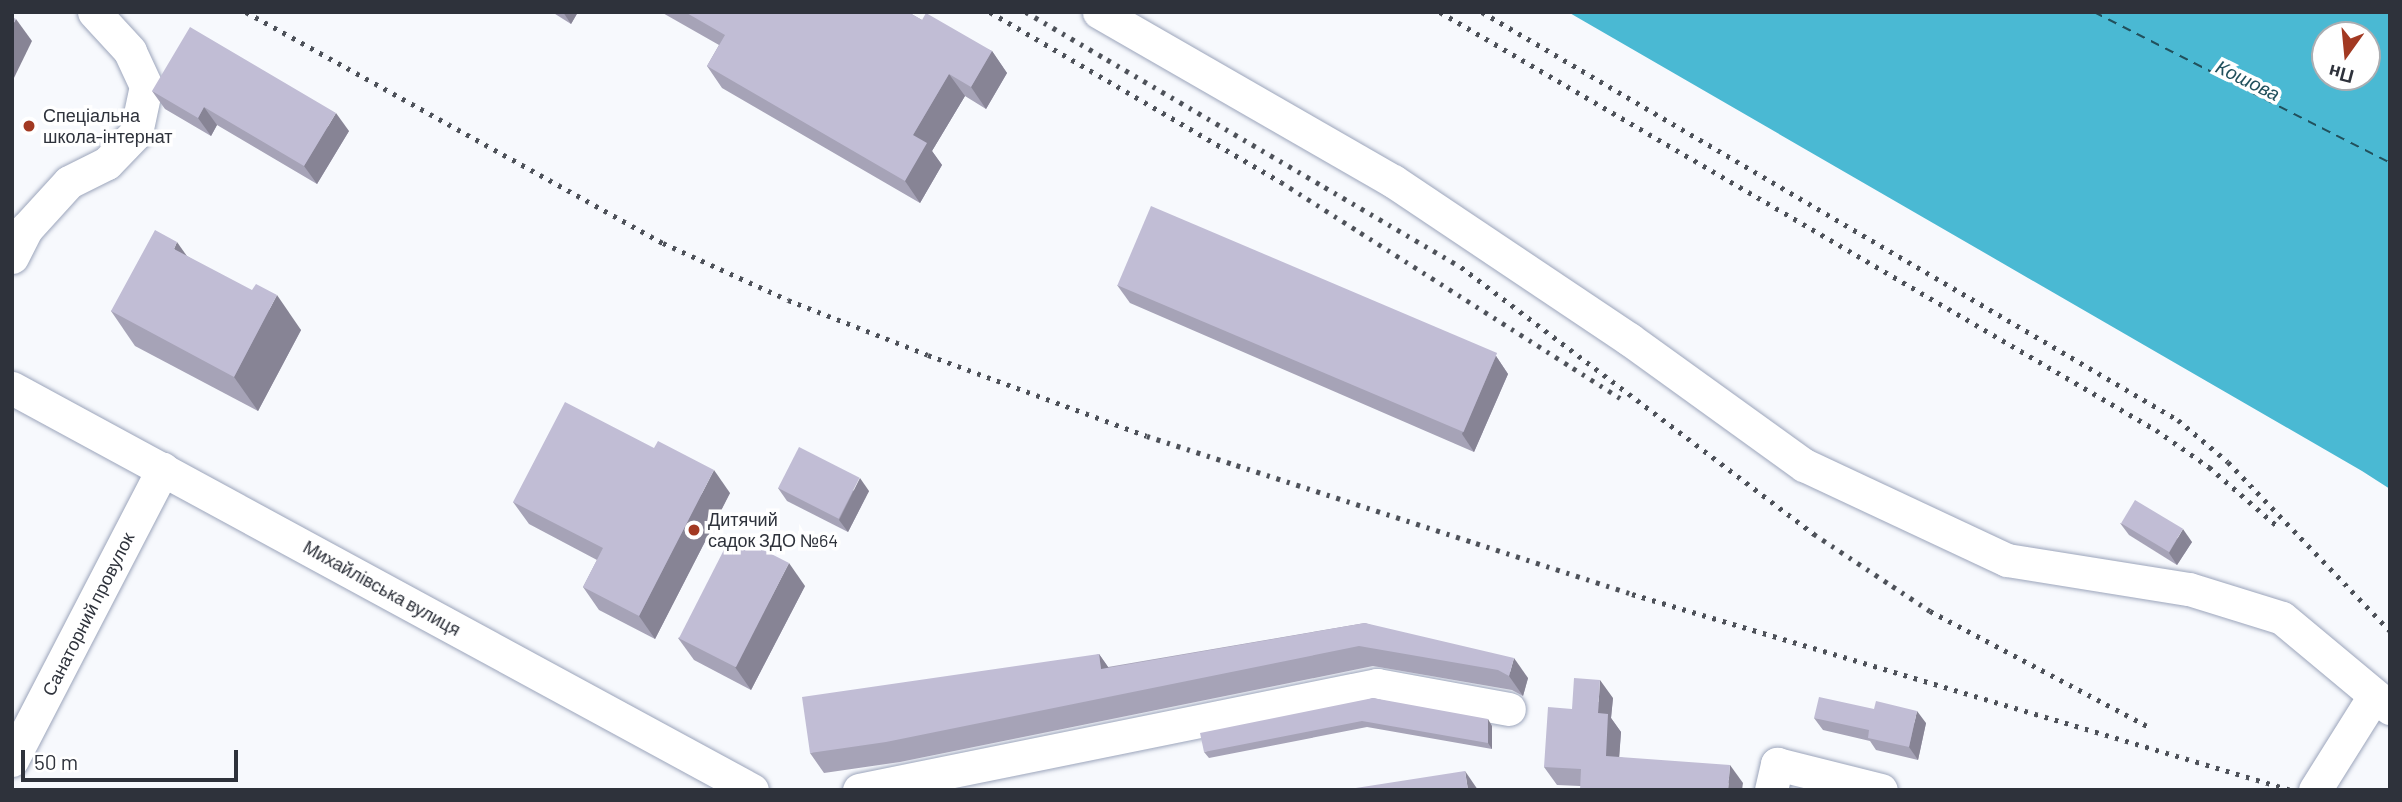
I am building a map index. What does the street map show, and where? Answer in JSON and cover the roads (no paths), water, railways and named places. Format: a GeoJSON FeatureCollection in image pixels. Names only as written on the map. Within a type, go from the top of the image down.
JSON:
{"type":"FeatureCollection","features":[{"type":"Feature","properties":{"kind":"street"},"geometry":{"type":"LineString","coordinates":[[12,257],[27,228],[69,182],[107,163],[136,133],[146,86],[130,51],[94,12]]}},
{"type":"Feature","properties":{"kind":"street"},"geometry":{"type":"LineString","coordinates":[[1098,12],[1392,181],[1629,339],[1804,465],[2007,560],[2189,589],[2281,618],[2382,702],[2315,790]]}},
{"type":"Feature","properties":{"kind":"street","name":"Михайлівська вулиця"},"geometry":{"type":"LineString","coordinates":[[12,388],[752,790]]}},
{"type":"Feature","properties":{"kind":"street","name":"Санаторний провулок"},"geometry":{"type":"LineString","coordinates":[[12,760],[163,469]]}},
{"type":"Feature","properties":{"kind":"street"},"geometry":{"type":"LineString","coordinates":[[859,790],[1377,685],[1509,709]]}},
{"type":"Feature","properties":{"kind":"street"},"geometry":{"type":"LineString","coordinates":[[1771,790],[1777,764],[1881,790]]}},
{"type":"Feature","properties":{"kind":"water","name":"Кошова"},"geometry":{"type":"Polygon","coordinates":[[[1568,12],[2390,12],[2390,489],[2362,471],[1568,12]]]}},
{"type":"Feature","properties":{"kind":"railway"},"geometry":{"type":"LineString","coordinates":[[246,12],[663,243],[788,300],[928,355],[1147,436],[1632,594],[2291,790]]}},
{"type":"Feature","properties":{"kind":"railway"},"geometry":{"type":"LineString","coordinates":[[990,12],[1281,182],[1620,398]]}},
{"type":"Feature","properties":{"kind":"railway"},"geometry":{"type":"LineString","coordinates":[[1026,12],[1461,267],[1814,534],[1930,611],[2151,728]]}},
{"type":"Feature","properties":{"kind":"railway"},"geometry":{"type":"LineString","coordinates":[[1440,12],[2156,430],[2209,467],[2277,526]]}},
{"type":"Feature","properties":{"kind":"railway"},"geometry":{"type":"LineString","coordinates":[[1482,12],[2178,420],[2228,462],[2390,631]]}},
{"type":"Feature","properties":{"kind":"place","name":"Спеціальна школа-інтернат"},"geometry":{"type":"Point","coordinates":[29,126]}},
{"type":"Feature","properties":{"kind":"place","name":"Дитячий садок ЗДО №64"},"geometry":{"type":"Point","coordinates":[694,530]}}]}
